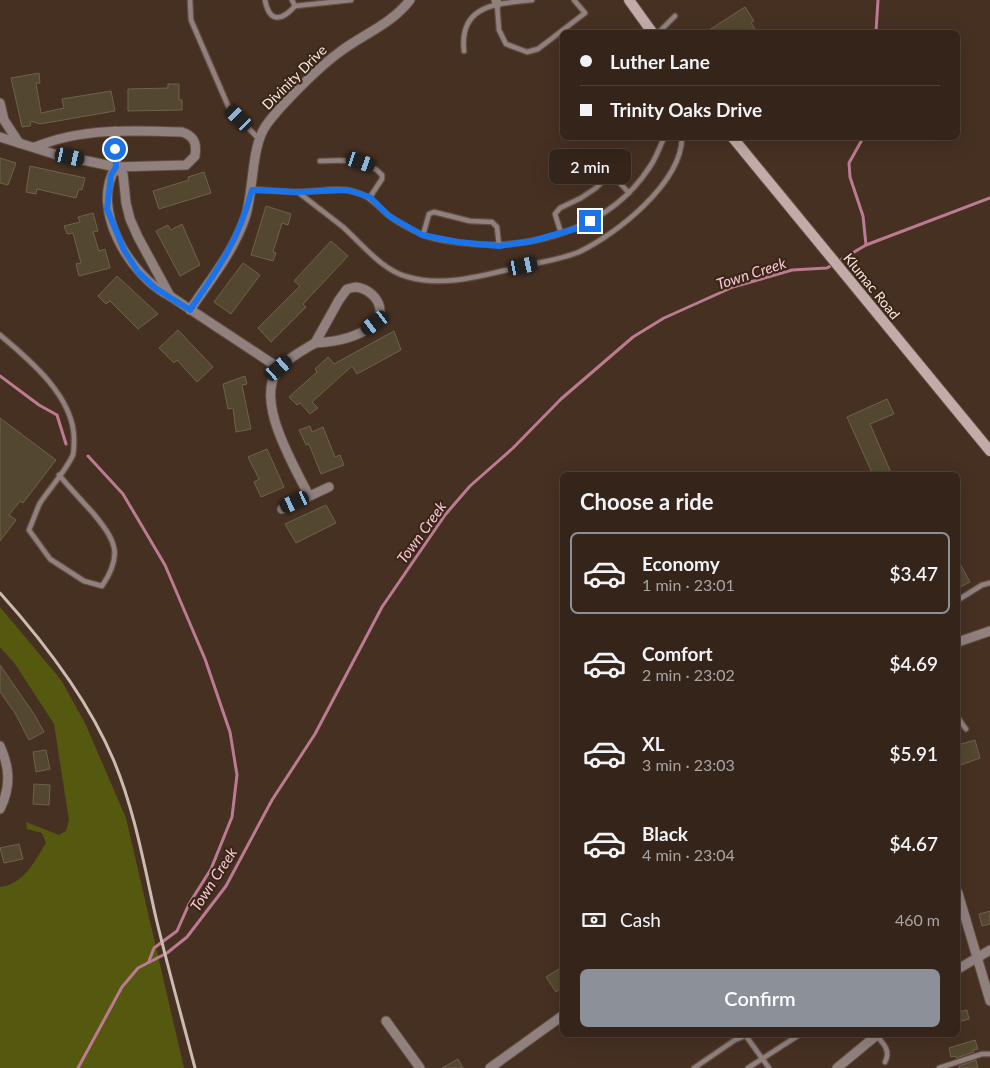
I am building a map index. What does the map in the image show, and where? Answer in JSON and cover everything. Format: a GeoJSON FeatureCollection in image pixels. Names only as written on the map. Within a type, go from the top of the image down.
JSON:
{"type":"FeatureCollection","features":[{"type":"Feature","properties":{"kind":"street"},"geometry":{"type":"LineString","coordinates":[[629,0],[651,30]]}},
{"type":"Feature","properties":{"kind":"street","name":"Divinity Drive"},"geometry":{"type":"LineString","coordinates":[[190,310],[235,241],[245,216],[252,190],[258,138],[267,123],[336,54],[394,18],[406,1]]}},
{"type":"Feature","properties":{"kind":"street"},"geometry":{"type":"LineString","coordinates":[[0,103],[4,120],[19,143]]}},
{"type":"Feature","properties":{"kind":"street"},"geometry":{"type":"LineString","coordinates":[[0,137],[35,148],[116,167],[180,167],[190,162],[195,156],[196,147],[193,138],[182,132],[115,131],[83,133],[35,148]]}},
{"type":"Feature","properties":{"kind":"street"},"geometry":{"type":"LineString","coordinates":[[115,131],[116,167],[111,175],[107,209],[124,250],[138,272],[155,288],[279,368]]}},
{"type":"Feature","properties":{"kind":"street","name":"Klumac Road"},"geometry":{"type":"LineString","coordinates":[[735,140],[857,288],[936,388],[990,451]]}},
{"type":"Feature","properties":{"kind":"street"},"geometry":{"type":"LineString","coordinates":[[116,167],[123,174],[126,203],[135,231],[170,296]]}},
{"type":"Feature","properties":{"kind":"street"},"geometry":{"type":"LineString","coordinates":[[309,496],[272,415],[270,399],[279,368],[297,353],[315,342],[347,289],[365,288],[373,294],[378,303],[379,313],[375,323],[363,332],[334,342],[315,342]]}},
{"type":"Feature","properties":{"kind":"street"},"geometry":{"type":"LineString","coordinates":[[282,509],[329,487]]}},
{"type":"Feature","properties":{"kind":"street"},"geometry":{"type":"LineString","coordinates":[[960,640],[990,631]]}},
{"type":"Feature","properties":{"kind":"street"},"geometry":{"type":"LineString","coordinates":[[0,746],[9,775],[6,797],[0,809]]}},
{"type":"Feature","properties":{"kind":"street"},"geometry":{"type":"LineString","coordinates":[[960,899],[990,1001]]}},
{"type":"Feature","properties":{"kind":"street"},"geometry":{"type":"LineString","coordinates":[[960,968],[990,950]]}},
{"type":"Feature","properties":{"kind":"street"},"geometry":{"type":"LineString","coordinates":[[490,1068],[560,1017]]}},
{"type":"Feature","properties":{"kind":"street"},"geometry":{"type":"LineString","coordinates":[[386,1021],[420,1068]]}},
{"type":"Feature","properties":{"kind":"street"},"geometry":{"type":"LineString","coordinates":[[838,1068],[875,1037]]}},
{"type":"Feature","properties":{"kind":"lane"},"geometry":{"type":"LineString","coordinates":[[190,0],[192,20],[229,108],[258,138]]}},
{"type":"Feature","properties":{"kind":"lane"},"geometry":{"type":"LineString","coordinates":[[265,0],[267,10],[272,16],[278,18],[288,14],[295,6],[352,0]]}},
{"type":"Feature","properties":{"kind":"lane"},"geometry":{"type":"LineString","coordinates":[[292,0],[295,6]]}},
{"type":"Feature","properties":{"kind":"lane"},"geometry":{"type":"LineString","coordinates":[[464,51],[463,39],[465,28],[472,16],[496,2],[532,0]]}},
{"type":"Feature","properties":{"kind":"lane"},"geometry":{"type":"LineString","coordinates":[[563,30],[585,13],[574,0]]}},
{"type":"Feature","properties":{"kind":"lane"},"geometry":{"type":"LineString","coordinates":[[496,2],[499,30],[506,44],[527,52],[538,49],[560,32]]}},
{"type":"Feature","properties":{"kind":"lane"},"geometry":{"type":"LineString","coordinates":[[661,30],[675,16]]}},
{"type":"Feature","properties":{"kind":"lane"},"geometry":{"type":"LineString","coordinates":[[252,190],[298,192],[347,190],[370,197],[389,216],[422,235],[458,242],[499,246],[532,241],[578,228],[603,214],[629,194],[650,168],[663,140]]}},
{"type":"Feature","properties":{"kind":"lane"},"geometry":{"type":"LineString","coordinates":[[298,192],[397,274],[420,280],[459,280],[572,254],[627,223],[642,210],[671,170],[681,147],[682,140]]}},
{"type":"Feature","properties":{"kind":"lane"},"geometry":{"type":"LineString","coordinates":[[320,161],[361,162],[376,168],[382,175],[382,179],[370,197]]}},
{"type":"Feature","properties":{"kind":"lane"},"geometry":{"type":"LineString","coordinates":[[561,233],[555,214],[557,210],[581,198],[608,176],[618,181],[629,194]]}},
{"type":"Feature","properties":{"kind":"lane"},"geometry":{"type":"LineString","coordinates":[[422,235],[429,214],[434,212],[470,221],[492,222],[497,227],[499,246]]}},
{"type":"Feature","properties":{"kind":"lane"},"geometry":{"type":"LineString","coordinates":[[0,334],[51,384],[66,408],[74,429],[73,453],[59,474],[39,505],[29,530],[50,559],[84,581],[102,586],[111,572],[115,553],[112,536],[59,474]]}},
{"type":"Feature","properties":{"kind":"lane"},"geometry":{"type":"LineString","coordinates":[[960,599],[982,585],[990,583]]}},
{"type":"Feature","properties":{"kind":"lane"},"geometry":{"type":"LineString","coordinates":[[960,720],[966,728]]}},
{"type":"Feature","properties":{"kind":"lane"},"geometry":{"type":"LineString","coordinates":[[694,1068],[742,1037]]}},
{"type":"Feature","properties":{"kind":"lane"},"geometry":{"type":"LineString","coordinates":[[747,1037],[768,1068]]}},
{"type":"Feature","properties":{"kind":"lane"},"geometry":{"type":"LineString","coordinates":[[748,1068],[796,1037]]}},
{"type":"Feature","properties":{"kind":"lane"},"geometry":{"type":"LineString","coordinates":[[879,1037],[887,1048],[888,1055],[884,1062]]}},
{"type":"Feature","properties":{"kind":"lane"},"geometry":{"type":"LineString","coordinates":[[940,1068],[989,1056]]}},
{"type":"Feature","properties":{"kind":"shaded area"},"geometry":{"type":"Polygon","coordinates":[[[0,607],[61,680],[85,723],[126,818],[184,1068],[0,1068],[0,887],[16,882],[22,877],[46,843],[42,833],[27,829],[26,822],[59,835],[66,831],[69,820],[54,724],[15,664],[0,647],[0,607]]]}},
{"type":"Feature","properties":{"kind":"building"},"geometry":{"type":"Polygon","coordinates":[[[745,7],[754,21],[751,23],[755,29],[754,30],[709,30],[745,7]]]}},
{"type":"Feature","properties":{"kind":"building"},"geometry":{"type":"Polygon","coordinates":[[[39,73],[40,83],[36,83],[41,113],[64,108],[62,99],[111,91],[115,111],[40,124],[31,121],[30,126],[22,127],[11,78],[39,73]]]}},
{"type":"Feature","properties":{"kind":"building"},"geometry":{"type":"Polygon","coordinates":[[[168,84],[179,84],[179,100],[182,100],[182,110],[128,111],[128,89],[168,88],[168,84]]]}},
{"type":"Feature","properties":{"kind":"building"},"geometry":{"type":"Polygon","coordinates":[[[0,158],[16,163],[8,185],[0,183],[0,158]]]}},
{"type":"Feature","properties":{"kind":"building"},"geometry":{"type":"Polygon","coordinates":[[[30,166],[85,178],[82,190],[79,189],[76,198],[37,189],[36,194],[26,192],[30,166]]]}},
{"type":"Feature","properties":{"kind":"building"},"geometry":{"type":"Polygon","coordinates":[[[204,172],[211,193],[159,209],[153,191],[189,180],[188,177],[204,172]]]}},
{"type":"Feature","properties":{"kind":"building"},"geometry":{"type":"Polygon","coordinates":[[[266,206],[291,214],[288,225],[282,223],[273,252],[276,253],[273,261],[251,255],[266,206]]]}},
{"type":"Feature","properties":{"kind":"building"},"geometry":{"type":"Polygon","coordinates":[[[93,213],[98,231],[93,232],[99,251],[105,249],[110,268],[79,276],[76,264],[81,263],[73,233],[67,234],[64,226],[80,222],[78,217],[93,213]]]}},
{"type":"Feature","properties":{"kind":"building"},"geometry":{"type":"Polygon","coordinates":[[[182,224],[200,265],[180,276],[156,231],[168,225],[171,230],[182,224]]]}},
{"type":"Feature","properties":{"kind":"building"},"geometry":{"type":"Polygon","coordinates":[[[331,241],[348,256],[303,304],[306,307],[271,342],[258,328],[300,286],[294,281],[331,241]]]}},
{"type":"Feature","properties":{"kind":"building"},"geometry":{"type":"Polygon","coordinates":[[[243,263],[260,275],[231,314],[214,302],[243,263]]]}},
{"type":"Feature","properties":{"kind":"building"},"geometry":{"type":"Polygon","coordinates":[[[117,276],[158,314],[138,329],[110,301],[106,304],[98,296],[117,276]]]}},
{"type":"Feature","properties":{"kind":"building"},"geometry":{"type":"Polygon","coordinates":[[[178,330],[213,367],[197,382],[177,360],[174,363],[159,348],[178,330]]]}},
{"type":"Feature","properties":{"kind":"building"},"geometry":{"type":"Polygon","coordinates":[[[394,331],[401,350],[357,374],[352,366],[312,402],[318,408],[310,414],[300,403],[297,405],[289,397],[317,372],[315,369],[328,357],[334,364],[394,331]]]}},
{"type":"Feature","properties":{"kind":"building"},"geometry":{"type":"Polygon","coordinates":[[[245,376],[247,384],[242,385],[251,429],[236,432],[233,408],[228,409],[223,384],[245,376]]]}},
{"type":"Feature","properties":{"kind":"building"},"geometry":{"type":"Polygon","coordinates":[[[887,399],[894,414],[870,424],[891,472],[872,472],[847,417],[887,399]]]}},
{"type":"Feature","properties":{"kind":"building"},"geometry":{"type":"Polygon","coordinates":[[[0,418],[56,460],[23,503],[20,501],[9,515],[16,520],[0,541],[0,418]]]}},
{"type":"Feature","properties":{"kind":"building"},"geometry":{"type":"Polygon","coordinates":[[[310,426],[312,432],[323,427],[335,457],[340,455],[344,465],[321,474],[309,444],[306,445],[299,430],[310,426]]]}},
{"type":"Feature","properties":{"kind":"building"},"geometry":{"type":"Polygon","coordinates":[[[267,449],[284,487],[261,497],[254,482],[259,479],[248,457],[267,449]]]}},
{"type":"Feature","properties":{"kind":"building"},"geometry":{"type":"Polygon","coordinates":[[[326,505],[336,523],[296,543],[285,524],[326,505]]]}},
{"type":"Feature","properties":{"kind":"building"},"geometry":{"type":"Polygon","coordinates":[[[960,564],[970,582],[960,587],[960,564]]]}},
{"type":"Feature","properties":{"kind":"building"},"geometry":{"type":"Polygon","coordinates":[[[0,665],[34,714],[44,732],[29,740],[15,713],[0,692],[0,665]]]}},
{"type":"Feature","properties":{"kind":"building"},"geometry":{"type":"Polygon","coordinates":[[[975,740],[980,758],[960,765],[960,744],[975,740]]]}},
{"type":"Feature","properties":{"kind":"building"},"geometry":{"type":"Polygon","coordinates":[[[46,750],[50,769],[36,772],[33,752],[46,750]]]}},
{"type":"Feature","properties":{"kind":"building"},"geometry":{"type":"Polygon","coordinates":[[[34,784],[50,785],[49,805],[33,804],[34,784]]]}},
{"type":"Feature","properties":{"kind":"building"},"geometry":{"type":"Polygon","coordinates":[[[19,844],[23,859],[4,863],[0,848],[19,844]]]}},
{"type":"Feature","properties":{"kind":"building"},"geometry":{"type":"Polygon","coordinates":[[[990,911],[990,924],[982,926],[979,914],[990,911]]]}},
{"type":"Feature","properties":{"kind":"building"},"geometry":{"type":"Polygon","coordinates":[[[560,968],[560,989],[556,992],[546,977],[560,968]]]}},
{"type":"Feature","properties":{"kind":"building"},"geometry":{"type":"Polygon","coordinates":[[[967,1010],[969,1019],[960,1021],[960,1012],[967,1010]]]}},
{"type":"Feature","properties":{"kind":"building"},"geometry":{"type":"Polygon","coordinates":[[[975,1040],[978,1049],[973,1050],[974,1052],[956,1058],[956,1056],[951,1057],[949,1048],[975,1040]]]}},
{"type":"Feature","properties":{"kind":"building"},"geometry":{"type":"Polygon","coordinates":[[[458,1059],[463,1068],[442,1068],[458,1059]]]}},
{"type":"Feature","properties":{"kind":"building"},"geometry":{"type":"Polygon","coordinates":[[[976,1060],[978,1068],[959,1068],[959,1066],[976,1060]]]}},
{"type":"Feature","properties":{"kind":"waterway"},"geometry":{"type":"LineString","coordinates":[[876,30],[878,0]]}},
{"type":"Feature","properties":{"kind":"waterway"},"geometry":{"type":"LineString","coordinates":[[862,140],[849,163],[850,177],[863,216],[866,245]]}},
{"type":"Feature","properties":{"kind":"waterway","name":"Town Creek"},"geometry":{"type":"LineString","coordinates":[[78,1068],[122,987],[138,968],[167,953],[187,937],[226,886],[272,800],[315,734],[382,607],[445,515],[470,486],[513,448],[561,399],[633,337],[664,318],[733,287],[792,270],[827,268],[866,245],[990,198]]}},
{"type":"Feature","properties":{"kind":"waterway"},"geometry":{"type":"LineString","coordinates":[[0,376],[39,405],[57,415],[66,444]]}},
{"type":"Feature","properties":{"kind":"waterway"},"geometry":{"type":"LineString","coordinates":[[88,456],[123,494],[165,565],[205,659],[230,732],[237,775],[232,817],[211,869],[189,904],[177,931],[154,948],[149,961]]}},
{"type":"Feature","properties":{"kind":"railway"},"geometry":{"type":"LineString","coordinates":[[0,593],[64,672],[92,716],[114,761],[128,800],[195,1068]]}},
{"type":"Feature","properties":{"kind":"route"},"geometry":{"type":"LineString","coordinates":[[115,149],[116,167],[111,175],[107,209],[124,250],[138,272],[155,288],[190,310],[235,241],[245,216],[252,190],[298,192],[347,190],[370,197],[389,216],[422,235],[458,242],[499,246],[532,241],[578,228],[590,221]]}}]}
